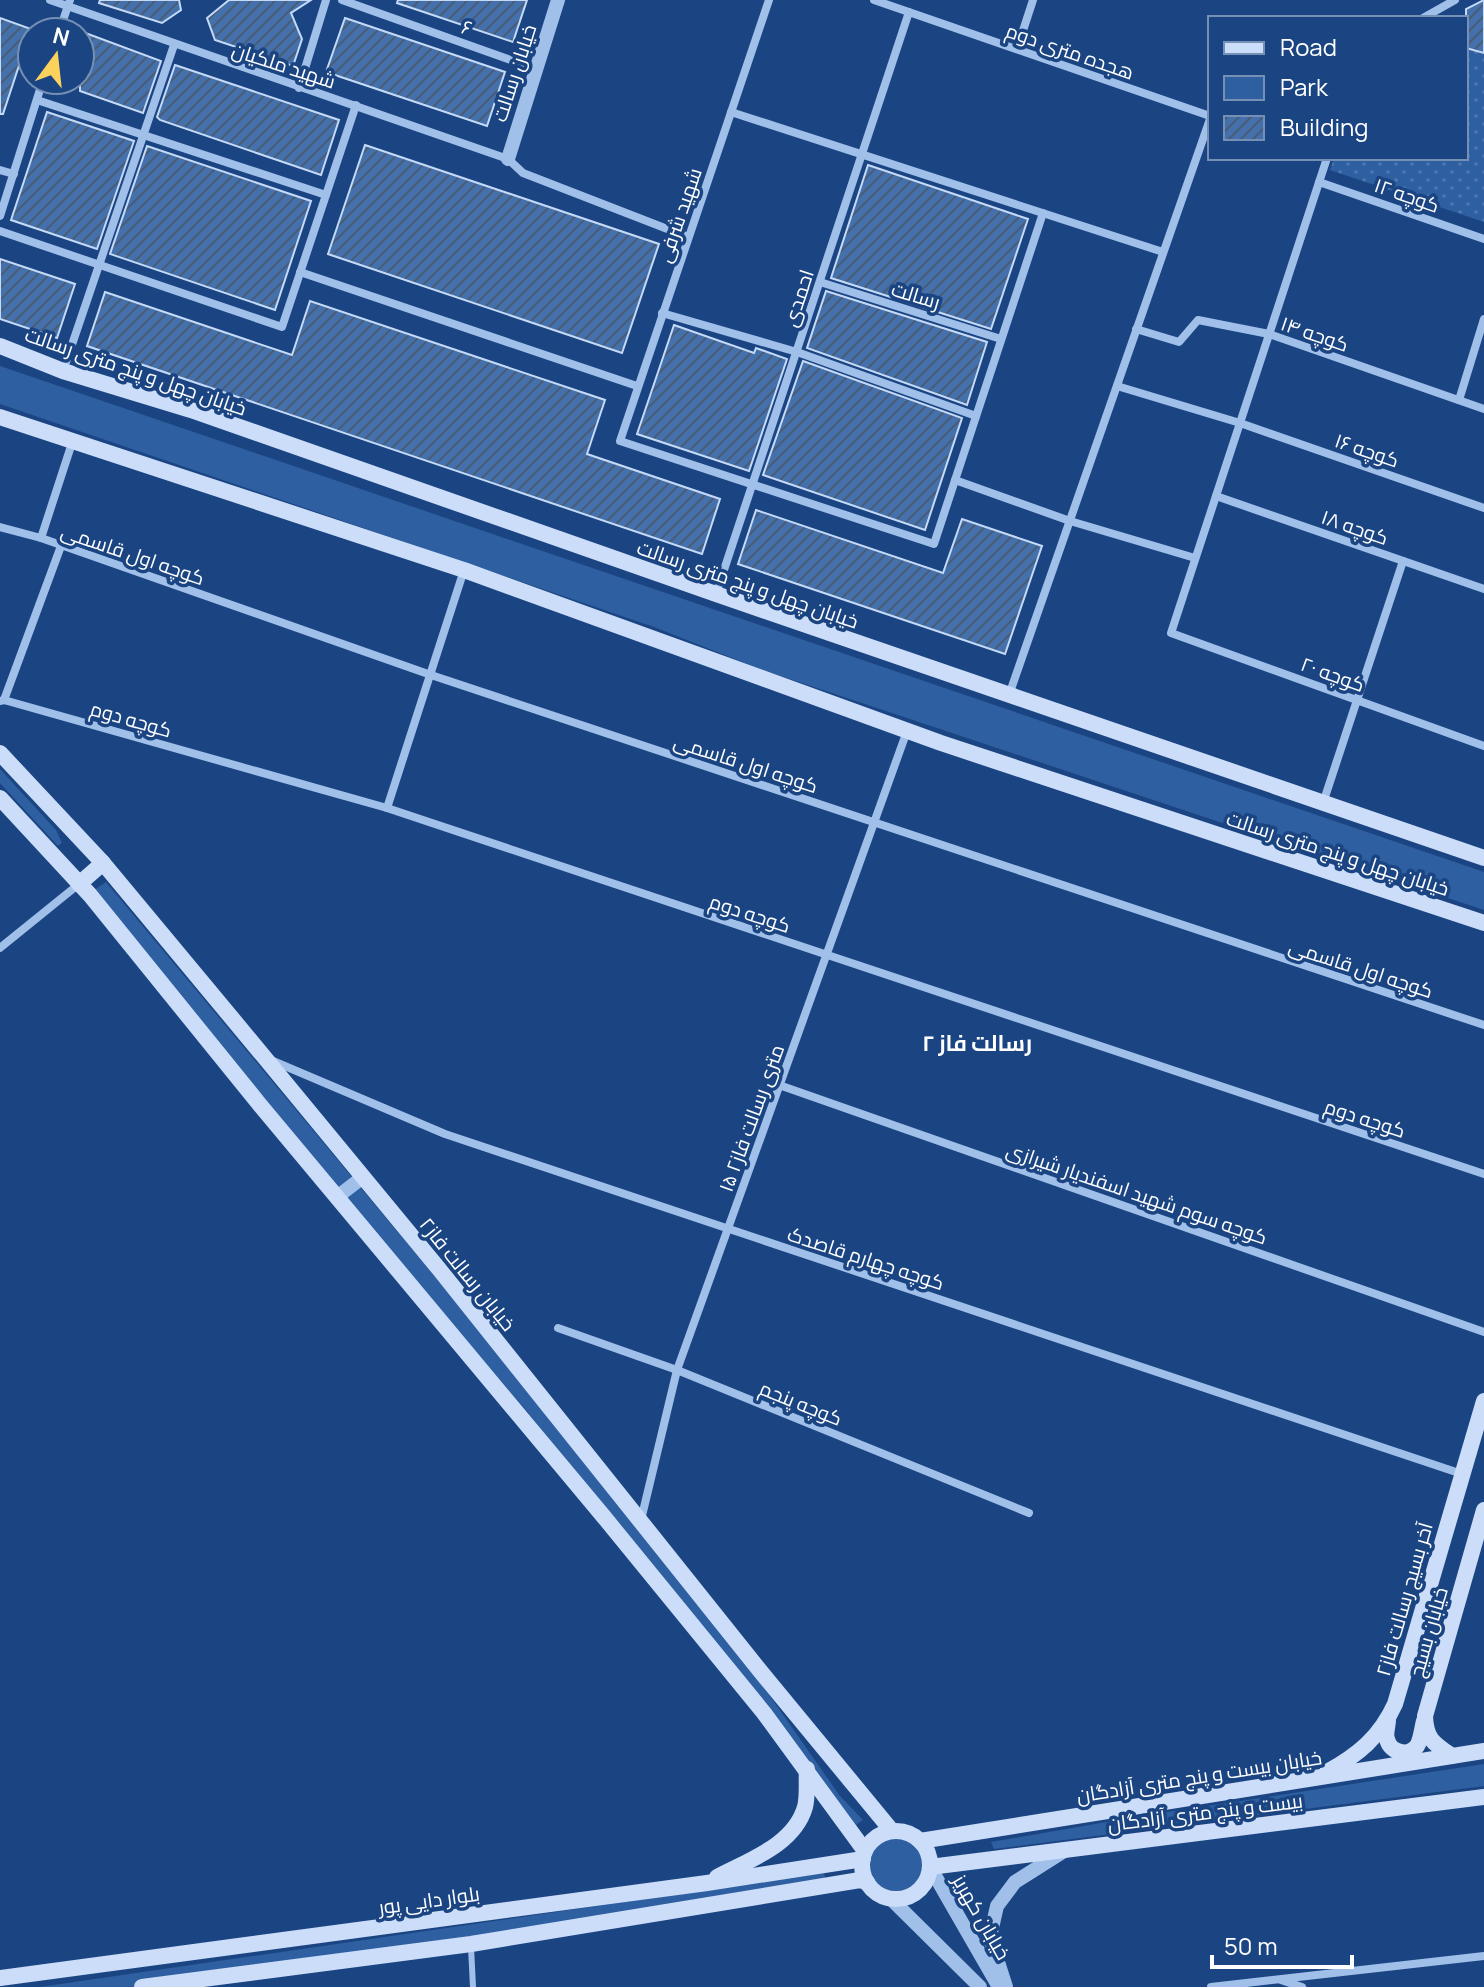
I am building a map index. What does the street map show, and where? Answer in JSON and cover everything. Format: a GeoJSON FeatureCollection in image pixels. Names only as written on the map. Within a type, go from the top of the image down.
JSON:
{"type":"FeatureCollection","features":[{"type":"Feature","properties":{"kind":"main road","name":"خیابان چهل و پنج متری رسالت"},"geometry":{"type":"LineString","coordinates":[[0,346],[63,371],[191,410],[1484,858]]}},
{"type":"Feature","properties":{"kind":"main road","name":"خیابان چهل و پنج متری رسالت"},"geometry":{"type":"LineString","coordinates":[[0,417],[464,570],[907,731],[1484,923]]}},
{"type":"Feature","properties":{"kind":"main road","name":"خیابان رسالت فاز۲"},"geometry":{"type":"LineString","coordinates":[[0,753],[103,863],[265,1058],[892,1831]]}},
{"type":"Feature","properties":{"kind":"main road"},"geometry":{"type":"LineString","coordinates":[[0,798],[79,884],[577,1484],[807,1769],[864,1855],[867,1882],[882,1896],[891,1899],[908,1897],[921,1889],[929,1876],[930,1857],[920,1841],[902,1832],[892,1831],[876,1838],[864,1855]]}},
{"type":"Feature","properties":{"kind":"main road"},"geometry":{"type":"LineString","coordinates":[[79,884],[103,863]]}},
{"type":"Feature","properties":{"kind":"main road","name":"آخر بسیج رسالت فاز۲"},"geometry":{"type":"LineString","coordinates":[[1318,1777],[1358,1755],[1388,1718],[1484,1401]]}},
{"type":"Feature","properties":{"kind":"main road","name":"خیابان بسیج"},"geometry":{"type":"LineString","coordinates":[[1388,1718],[1387,1739],[1392,1748],[1400,1753],[1410,1752],[1418,1745],[1484,1510]]}},
{"type":"Feature","properties":{"kind":"main road"},"geometry":{"type":"LineString","coordinates":[[1425,1716],[1426,1732],[1434,1743],[1452,1756]]}},
{"type":"Feature","properties":{"kind":"main road","name":"خیابان بیست و پنج متری آزادگان"},"geometry":{"type":"LineString","coordinates":[[920,1841],[1484,1751]]}},
{"type":"Feature","properties":{"kind":"main road"},"geometry":{"type":"LineString","coordinates":[[707,1883],[777,1845],[798,1825],[806,1804],[807,1769]]}},
{"type":"Feature","properties":{"kind":"main road","name":"بیست و پنج متری آزادگان"},"geometry":{"type":"LineString","coordinates":[[930,1867],[1484,1797]]}},
{"type":"Feature","properties":{"kind":"main road","name":"بلوار دایی پور"},"geometry":{"type":"LineString","coordinates":[[0,1978],[707,1883],[864,1855]]}},
{"type":"Feature","properties":{"kind":"main road"},"geometry":{"type":"LineString","coordinates":[[142,1987],[471,1944],[860,1880],[867,1882]]}},
{"type":"Feature","properties":{"kind":"street","name":"شهید ملکیان"},"geometry":{"type":"LineString","coordinates":[[50,0],[69,3],[174,45],[508,159],[523,173],[688,237]]}},
{"type":"Feature","properties":{"kind":"street"},"geometry":{"type":"LineString","coordinates":[[299,88],[326,0]]}},
{"type":"Feature","properties":{"kind":"street","name":"۶"},"geometry":{"type":"LineString","coordinates":[[342,0],[536,69]]}},
{"type":"Feature","properties":{"kind":"street","name":"خیابان رسالت"},"geometry":{"type":"LineString","coordinates":[[508,159],[558,0]]}},
{"type":"Feature","properties":{"kind":"street","name":"شهید شرفی"},"geometry":{"type":"LineString","coordinates":[[753,485],[620,441],[769,0]]}},
{"type":"Feature","properties":{"kind":"street","name":"هجده متری دوم"},"geometry":{"type":"LineString","coordinates":[[874,0],[1208,117]]}},
{"type":"Feature","properties":{"kind":"street"},"geometry":{"type":"LineString","coordinates":[[1017,49],[1033,0]]}},
{"type":"Feature","properties":{"kind":"street"},"geometry":{"type":"LineString","coordinates":[[1427,16],[1455,0]]}},
{"type":"Feature","properties":{"kind":"street","name":"احمدی"},"geometry":{"type":"LineString","coordinates":[[716,594],[909,12]]}},
{"type":"Feature","properties":{"kind":"street"},"geometry":{"type":"LineString","coordinates":[[63,371],[174,45]]}},
{"type":"Feature","properties":{"kind":"street"},"geometry":{"type":"LineString","coordinates":[[0,216],[38,96]]}},
{"type":"Feature","properties":{"kind":"street"},"geometry":{"type":"LineString","coordinates":[[37,100],[326,195]]}},
{"type":"Feature","properties":{"kind":"street"},"geometry":{"type":"LineString","coordinates":[[0,231],[282,327],[356,105]]}},
{"type":"Feature","properties":{"kind":"street"},"geometry":{"type":"LineString","coordinates":[[731,112],[1163,252]]}},
{"type":"Feature","properties":{"kind":"street"},"geometry":{"type":"LineString","coordinates":[[1009,695],[1208,124]]}},
{"type":"Feature","properties":{"kind":"street"},"geometry":{"type":"LineString","coordinates":[[955,480],[1070,521],[1195,558],[1326,160]]}},
{"type":"Feature","properties":{"kind":"street"},"geometry":{"type":"LineString","coordinates":[[0,170],[14,174]]}},
{"type":"Feature","properties":{"kind":"street","name":"۱۲ کوچه"},"geometry":{"type":"LineString","coordinates":[[1319,182],[1484,239]]}},
{"type":"Feature","properties":{"kind":"street"},"geometry":{"type":"LineString","coordinates":[[753,485],[934,544],[1043,213]]}},
{"type":"Feature","properties":{"kind":"street"},"geometry":{"type":"LineString","coordinates":[[300,272],[637,386]]}},
{"type":"Feature","properties":{"kind":"street","name":"رسالت"},"geometry":{"type":"LineString","coordinates":[[820,282],[1001,339]]}},
{"type":"Feature","properties":{"kind":"street"},"geometry":{"type":"LineString","coordinates":[[662,313],[797,352],[976,416]]}},
{"type":"Feature","properties":{"kind":"street"},"geometry":{"type":"LineString","coordinates":[[1459,400],[1484,319]]}},
{"type":"Feature","properties":{"kind":"street","name":"‍‍ ۱۴ کوچه"},"geometry":{"type":"LineString","coordinates":[[1136,329],[1179,342],[1198,320],[1269,334],[1484,409]]}},
{"type":"Feature","properties":{"kind":"street","name":"۱۶ کوچه"},"geometry":{"type":"LineString","coordinates":[[1117,386],[1240,423],[1484,508]]}},
{"type":"Feature","properties":{"kind":"street"},"geometry":{"type":"LineString","coordinates":[[41,538],[72,443]]}},
{"type":"Feature","properties":{"kind":"street","name":"۱۸ کوچه"},"geometry":{"type":"LineString","coordinates":[[1216,496],[1484,589]]}},
{"type":"Feature","properties":{"kind":"street","name":"کوچه اول قاسمی"},"geometry":{"type":"LineString","coordinates":[[0,527],[41,538],[431,675],[1484,1025]]}},
{"type":"Feature","properties":{"kind":"street"},"geometry":{"type":"LineString","coordinates":[[2,700],[61,546]]}},
{"type":"Feature","properties":{"kind":"street","name":"۲۰ کوچه"},"geometry":{"type":"LineString","coordinates":[[1195,558],[1171,633],[1484,746]]}},
{"type":"Feature","properties":{"kind":"street"},"geometry":{"type":"LineString","coordinates":[[1323,803],[1403,561]]}},
{"type":"Feature","properties":{"kind":"street"},"geometry":{"type":"LineString","coordinates":[[387,808],[464,570]]}},
{"type":"Feature","properties":{"kind":"street","name":"کوچه دوم"},"geometry":{"type":"LineString","coordinates":[[2,700],[387,808],[1484,1174]]}},
{"type":"Feature","properties":{"kind":"street","name":"۱۵ متری رسالت فاز۲"},"geometry":{"type":"LineString","coordinates":[[641,1520],[677,1370],[907,731]]}},
{"type":"Feature","properties":{"kind":"street"},"geometry":{"type":"LineString","coordinates":[[0,948],[79,884]]}},
{"type":"Feature","properties":{"kind":"street","name":"کوچه چهارم قاصدک"},"geometry":{"type":"LineString","coordinates":[[265,1058],[445,1134],[1462,1474]]}},
{"type":"Feature","properties":{"kind":"street","name":"کوچه سوم شهید اسفندیار شیرازی"},"geometry":{"type":"LineString","coordinates":[[779,1085],[1484,1332]]}},
{"type":"Feature","properties":{"kind":"street"},"geometry":{"type":"LineString","coordinates":[[337,1197],[363,1177]]}},
{"type":"Feature","properties":{"kind":"street","name":"کوچه پنجم"},"geometry":{"type":"LineString","coordinates":[[558,1328],[677,1370],[1029,1513]]}},
{"type":"Feature","properties":{"kind":"street"},"geometry":{"type":"LineString","coordinates":[[1006,1987],[990,1937],[997,1906],[1015,1882],[1068,1849]]}},
{"type":"Feature","properties":{"kind":"street","name":"خیابان کهریز"},"geometry":{"type":"LineString","coordinates":[[930,1867],[999,1987]]}},
{"type":"Feature","properties":{"kind":"street","name":"خیابان کهریز"},"geometry":{"type":"LineString","coordinates":[[891,1899],[980,1987]]}},
{"type":"Feature","properties":{"kind":"street"},"geometry":{"type":"LineString","coordinates":[[1211,1987],[1484,1956]]}},
{"type":"Feature","properties":{"kind":"street"},"geometry":{"type":"LineString","coordinates":[[1276,1979],[1302,1987]]}},
{"type":"Feature","properties":{"kind":"lane"},"geometry":{"type":"LineString","coordinates":[[471,1944],[473,1987]]}},
{"type":"Feature","properties":{"kind":"green space"},"geometry":{"type":"Polygon","coordinates":[[[1468,49],[1484,53],[1484,222],[1330,170],[1333,160],[1468,160],[1468,49]]]}},
{"type":"Feature","properties":{"kind":"green space"},"geometry":{"type":"Polygon","coordinates":[[[0,366],[1484,872],[1484,910],[760,669],[654,627],[0,404],[0,366]]]}},
{"type":"Feature","properties":{"kind":"green space"},"geometry":{"type":"Polygon","coordinates":[[[0,769],[56,830],[62,843],[58,846],[0,783],[0,769]]]}},
{"type":"Feature","properties":{"kind":"green space"},"geometry":{"type":"Polygon","coordinates":[[[106,882],[541,1404],[758,1679],[840,1796],[863,1820],[856,1825],[764,1704],[525,1409],[376,1234],[94,890],[106,882]]]}},
{"type":"Feature","properties":{"kind":"green space"},"geometry":{"type":"Polygon","coordinates":[[[1484,1764],[1484,1786],[994,1849],[991,1842],[1141,1816],[1484,1764]]]}},
{"type":"Feature","properties":{"kind":"green space"},"geometry":{"type":"Polygon","coordinates":[[[896,1835],[917,1844],[926,1865],[917,1886],[896,1895],[875,1886],[866,1865],[875,1844],[896,1835]]]}},
{"type":"Feature","properties":{"kind":"green space"},"geometry":{"type":"Polygon","coordinates":[[[824,1873],[826,1882],[319,1963],[133,1987],[40,1987],[824,1873]]]}},
{"type":"Feature","properties":{"kind":"building"},"geometry":{"type":"Polygon","coordinates":[[[100,0],[179,0],[181,10],[162,23],[99,3],[100,0]]]}},
{"type":"Feature","properties":{"kind":"building"},"geometry":{"type":"Polygon","coordinates":[[[229,0],[311,0],[291,13],[302,39],[293,66],[215,40],[207,18],[229,0]]]}},
{"type":"Feature","properties":{"kind":"building"},"geometry":{"type":"Polygon","coordinates":[[[398,0],[527,0],[513,42],[397,3],[398,0]]]}},
{"type":"Feature","properties":{"kind":"building"},"geometry":{"type":"Polygon","coordinates":[[[1484,0],[1484,53],[1468,49],[1466,9],[1484,0]]]}},
{"type":"Feature","properties":{"kind":"building"},"geometry":{"type":"Polygon","coordinates":[[[0,18],[16,24],[16,75],[3,114],[0,114],[0,18]]]}},
{"type":"Feature","properties":{"kind":"building"},"geometry":{"type":"Polygon","coordinates":[[[345,18],[505,72],[487,126],[326,72],[345,18]]]}},
{"type":"Feature","properties":{"kind":"building"},"geometry":{"type":"Polygon","coordinates":[[[96,37],[161,61],[143,113],[94,96],[96,37]]]}},
{"type":"Feature","properties":{"kind":"building"},"geometry":{"type":"Polygon","coordinates":[[[175,65],[339,120],[321,175],[160,120],[157,117],[175,65]]]}},
{"type":"Feature","properties":{"kind":"building"},"geometry":{"type":"Polygon","coordinates":[[[47,112],[134,141],[97,249],[11,220],[47,112]]]}},
{"type":"Feature","properties":{"kind":"building"},"geometry":{"type":"Polygon","coordinates":[[[365,145],[659,244],[622,353],[328,254],[365,145]]]}},
{"type":"Feature","properties":{"kind":"building"},"geometry":{"type":"Polygon","coordinates":[[[147,146],[311,201],[275,310],[110,254],[147,146]]]}},
{"type":"Feature","properties":{"kind":"building"},"geometry":{"type":"Polygon","coordinates":[[[868,165],[1028,219],[991,329],[831,278],[868,165]]]}},
{"type":"Feature","properties":{"kind":"building"},"geometry":{"type":"Polygon","coordinates":[[[0,259],[75,284],[57,338],[0,319],[0,259]]]}},
{"type":"Feature","properties":{"kind":"building"},"geometry":{"type":"Polygon","coordinates":[[[826,291],[987,342],[967,405],[807,348],[826,291]]]}},
{"type":"Feature","properties":{"kind":"building"},"geometry":{"type":"Polygon","coordinates":[[[105,292],[292,355],[310,301],[605,400],[587,454],[720,499],[702,554],[87,346],[105,292]]]}},
{"type":"Feature","properties":{"kind":"building"},"geometry":{"type":"Polygon","coordinates":[[[674,325],[754,353],[756,348],[787,359],[749,471],[637,434],[674,325]]]}},
{"type":"Feature","properties":{"kind":"building"},"geometry":{"type":"Polygon","coordinates":[[[803,361],[962,418],[925,530],[763,475],[803,361]]]}},
{"type":"Feature","properties":{"kind":"building"},"geometry":{"type":"Polygon","coordinates":[[[756,510],[943,573],[962,519],[1042,546],[1005,654],[738,564],[756,510]]]}},
{"type":"Feature","properties":{"kind":"district","name":"رسالت فاز ۲"},"geometry":{"type":"Point","coordinates":[977,1043]}}]}
